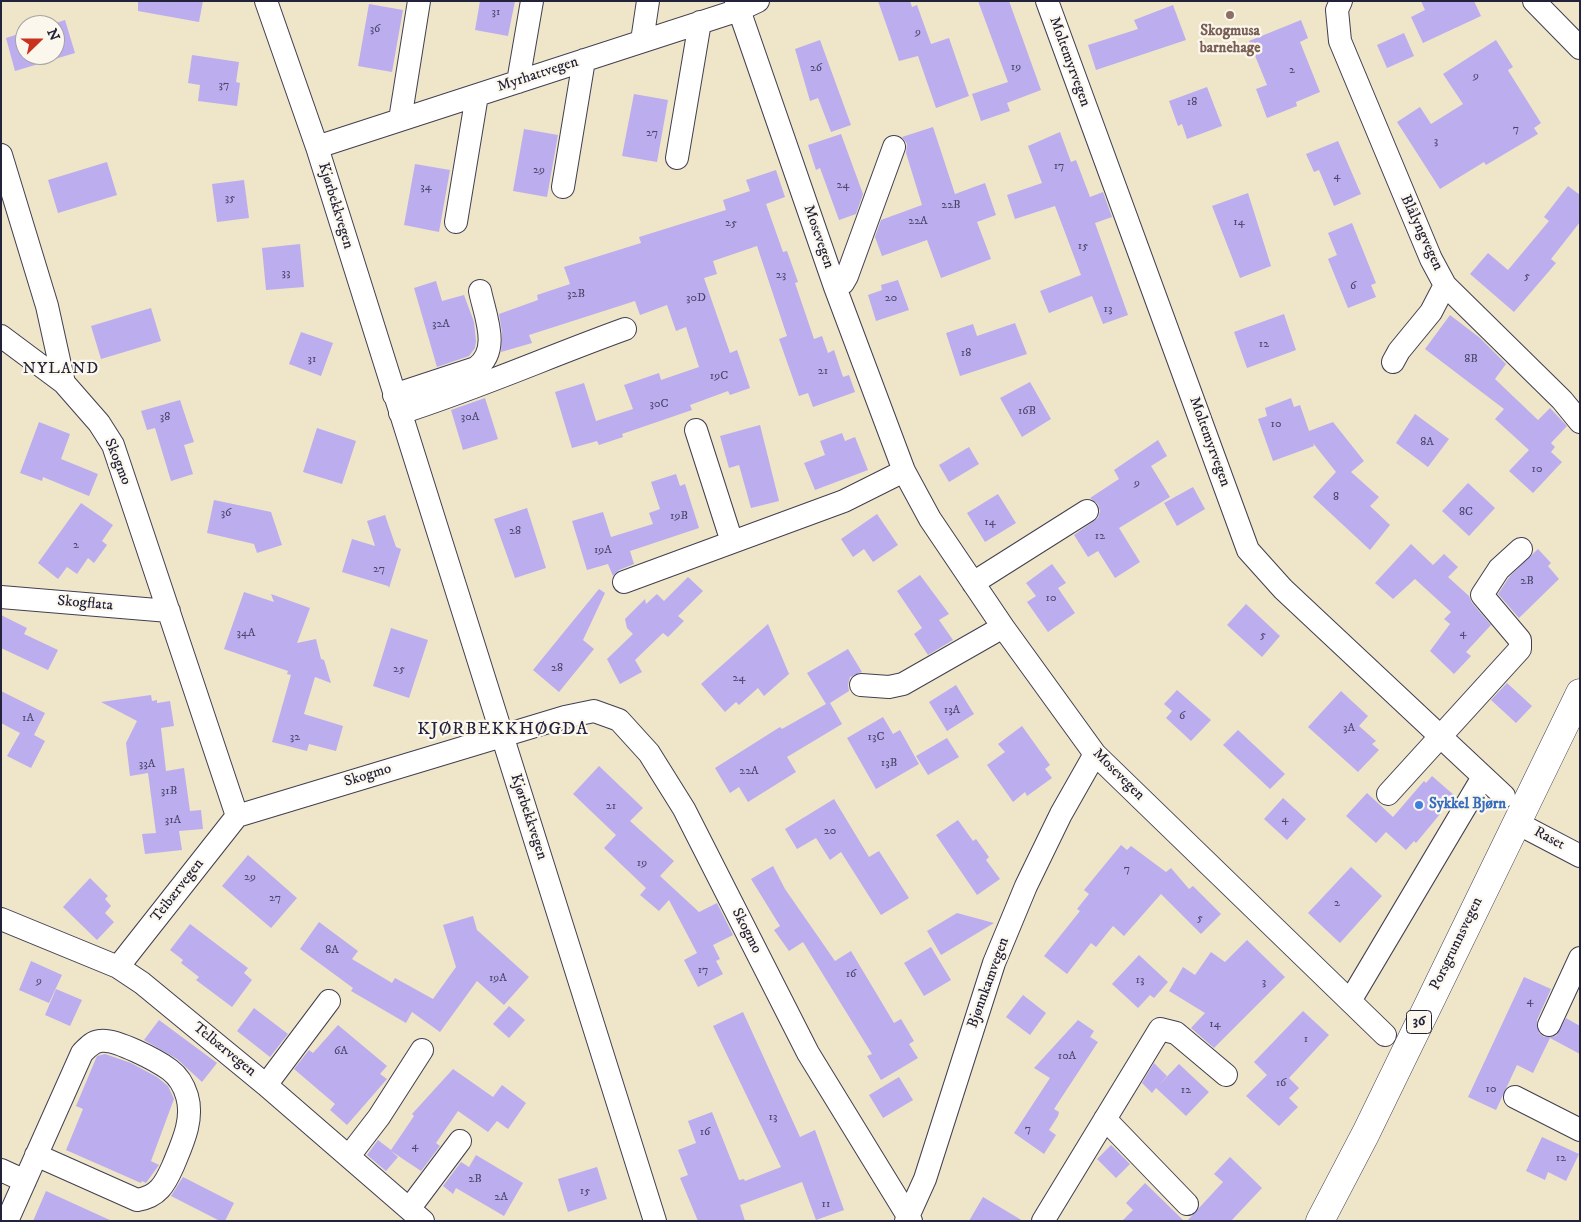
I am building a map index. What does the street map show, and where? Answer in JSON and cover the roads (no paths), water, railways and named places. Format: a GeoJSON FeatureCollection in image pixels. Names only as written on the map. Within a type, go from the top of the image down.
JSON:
{"type":"FeatureCollection","features":[{"type":"Feature","properties":{"kind":"highway","name":"Porsgrunnsvegen"},"geometry":{"type":"LineString","coordinates":[[1339,1221],[1523,826],[1580,694]]}},
{"type":"Feature","properties":{"kind":"highway","name":"Porsgrunnsvegen"},"geometry":{"type":"LineString","coordinates":[[1320,1221],[1523,826],[1580,732]]}},
{"type":"Feature","properties":{"kind":"street","name":"Kjørbekkvegen"},"geometry":{"type":"LineString","coordinates":[[266,1],[317,147],[655,1221]]}},
{"type":"Feature","properties":{"kind":"street"},"geometry":{"type":"LineString","coordinates":[[400,120],[419,1]]}},
{"type":"Feature","properties":{"kind":"street"},"geometry":{"type":"LineString","coordinates":[[518,82],[532,1]]}},
{"type":"Feature","properties":{"kind":"street"},"geometry":{"type":"LineString","coordinates":[[642,41],[648,1]]}},
{"type":"Feature","properties":{"kind":"street","name":"Moltemyrvegen"},"geometry":{"type":"LineString","coordinates":[[1047,1],[1248,550],[1283,589],[1438,737],[1504,796]]}},
{"type":"Feature","properties":{"kind":"street","name":"Blålyngvegen"},"geometry":{"type":"LineString","coordinates":[[1341,1],[1337,10],[1340,41],[1412,218],[1445,285],[1562,400],[1580,422]]}},
{"type":"Feature","properties":{"kind":"street"},"geometry":{"type":"LineString","coordinates":[[1534,1],[1580,48]]}},
{"type":"Feature","properties":{"kind":"street","name":"Myrhattvegen"},"geometry":{"type":"LineString","coordinates":[[317,147],[700,22],[744,4]]}},
{"type":"Feature","properties":{"kind":"street","name":"Mosevegen"},"geometry":{"type":"LineString","coordinates":[[744,4],[835,287],[904,471],[930,519],[1003,627],[1095,754],[1385,1035]]}},
{"type":"Feature","properties":{"kind":"street"},"geometry":{"type":"LineString","coordinates":[[677,158],[700,22]]}},
{"type":"Feature","properties":{"kind":"street"},"geometry":{"type":"LineString","coordinates":[[562,187],[584,60]]}},
{"type":"Feature","properties":{"kind":"street"},"geometry":{"type":"LineString","coordinates":[[456,222],[477,95]]}},
{"type":"Feature","properties":{"kind":"street"},"geometry":{"type":"LineString","coordinates":[[835,287],[843,282],[847,276],[894,147]]}},
{"type":"Feature","properties":{"kind":"street","name":"Skogmo"},"geometry":{"type":"LineString","coordinates":[[1,155],[47,306],[64,383],[99,423],[113,445],[237,816],[565,717],[594,711],[619,720],[649,753],[684,809],[808,1052],[909,1219]]}},
{"type":"Feature","properties":{"kind":"street"},"geometry":{"type":"LineString","coordinates":[[1393,362],[1399,351],[1431,312],[1445,285]]}},
{"type":"Feature","properties":{"kind":"street"},"geometry":{"type":"LineString","coordinates":[[397,404],[476,368],[484,362],[489,354],[491,343],[480,291]]}},
{"type":"Feature","properties":{"kind":"street"},"geometry":{"type":"LineString","coordinates":[[397,404],[442,400],[625,329]]}},
{"type":"Feature","properties":{"kind":"street"},"geometry":{"type":"LineString","coordinates":[[1,336],[64,383]]}},
{"type":"Feature","properties":{"kind":"street"},"geometry":{"type":"LineString","coordinates":[[696,430],[732,542]]}},
{"type":"Feature","properties":{"kind":"street"},"geometry":{"type":"LineString","coordinates":[[624,582],[844,501],[904,471]]}},
{"type":"Feature","properties":{"kind":"street"},"geometry":{"type":"LineString","coordinates":[[973,583],[1087,511]]}},
{"type":"Feature","properties":{"kind":"street"},"geometry":{"type":"LineString","coordinates":[[1388,794],[1520,649],[1520,640],[1482,594],[1499,569],[1521,549]]}},
{"type":"Feature","properties":{"kind":"street","name":"Skogflata"},"geometry":{"type":"LineString","coordinates":[[1,597],[169,611]]}},
{"type":"Feature","properties":{"kind":"street"},"geometry":{"type":"LineString","coordinates":[[861,685],[889,687],[904,684],[1003,627]]}},
{"type":"Feature","properties":{"kind":"street","name":"Bjønnkamvegen"},"geometry":{"type":"LineString","coordinates":[[909,1219],[925,1179],[994,963],[1061,814],[1095,754]]}},
{"type":"Feature","properties":{"kind":"street"},"geometry":{"type":"LineString","coordinates":[[1350,1001],[1483,776]]}},
{"type":"Feature","properties":{"kind":"street","name":"Teibærvegen"},"geometry":{"type":"LineString","coordinates":[[118,967],[237,816]]}},
{"type":"Feature","properties":{"kind":"street","name":"Raset"},"geometry":{"type":"LineString","coordinates":[[1523,826],[1580,856]]}},
{"type":"Feature","properties":{"kind":"street","name":"Telbærvegen"},"geometry":{"type":"LineString","coordinates":[[1,919],[118,967],[142,982],[266,1085],[416,1215]]}},
{"type":"Feature","properties":{"kind":"street"},"geometry":{"type":"LineString","coordinates":[[1549,1025],[1580,958]]}},
{"type":"Feature","properties":{"kind":"street"},"geometry":{"type":"LineString","coordinates":[[266,1085],[329,1001]]}},
{"type":"Feature","properties":{"kind":"street"},"geometry":{"type":"LineString","coordinates":[[1043,1221],[1160,1029],[1176,1033],[1226,1075]]}},
{"type":"Feature","properties":{"kind":"street"},"geometry":{"type":"LineString","coordinates":[[7,1221],[36,1155],[82,1053],[91,1044],[102,1040],[116,1041],[170,1070],[181,1083],[188,1098],[188,1131],[167,1179],[158,1192],[149,1198],[137,1200],[36,1155]]}},
{"type":"Feature","properties":{"kind":"street"},"geometry":{"type":"LineString","coordinates":[[349,1156],[379,1117],[422,1050]]}},
{"type":"Feature","properties":{"kind":"street"},"geometry":{"type":"LineString","coordinates":[[1515,1097],[1580,1130]]}},
{"type":"Feature","properties":{"kind":"street"},"geometry":{"type":"LineString","coordinates":[[1105,1119],[1187,1204]]}},
{"type":"Feature","properties":{"kind":"street"},"geometry":{"type":"LineString","coordinates":[[416,1215],[460,1142]]}},
{"type":"Feature","properties":{"kind":"street"},"geometry":{"type":"LineString","coordinates":[[1,1170],[25,1181]]}},
{"type":"Feature","properties":{"kind":"place","name":"Skogmusa barnehage"},"geometry":{"type":"Point","coordinates":[1230,15]}},
{"type":"Feature","properties":{"kind":"place","name":"Sykkel Bjørn"},"geometry":{"type":"Point","coordinates":[1419,805]}},
{"type":"Feature","properties":{"kind":"district","name":"NYLAND"},"geometry":{"type":"Point","coordinates":[61,370]}},
{"type":"Feature","properties":{"kind":"district","name":"KJØRBEKKHØGDA"},"geometry":{"type":"Point","coordinates":[503,730]}}]}
